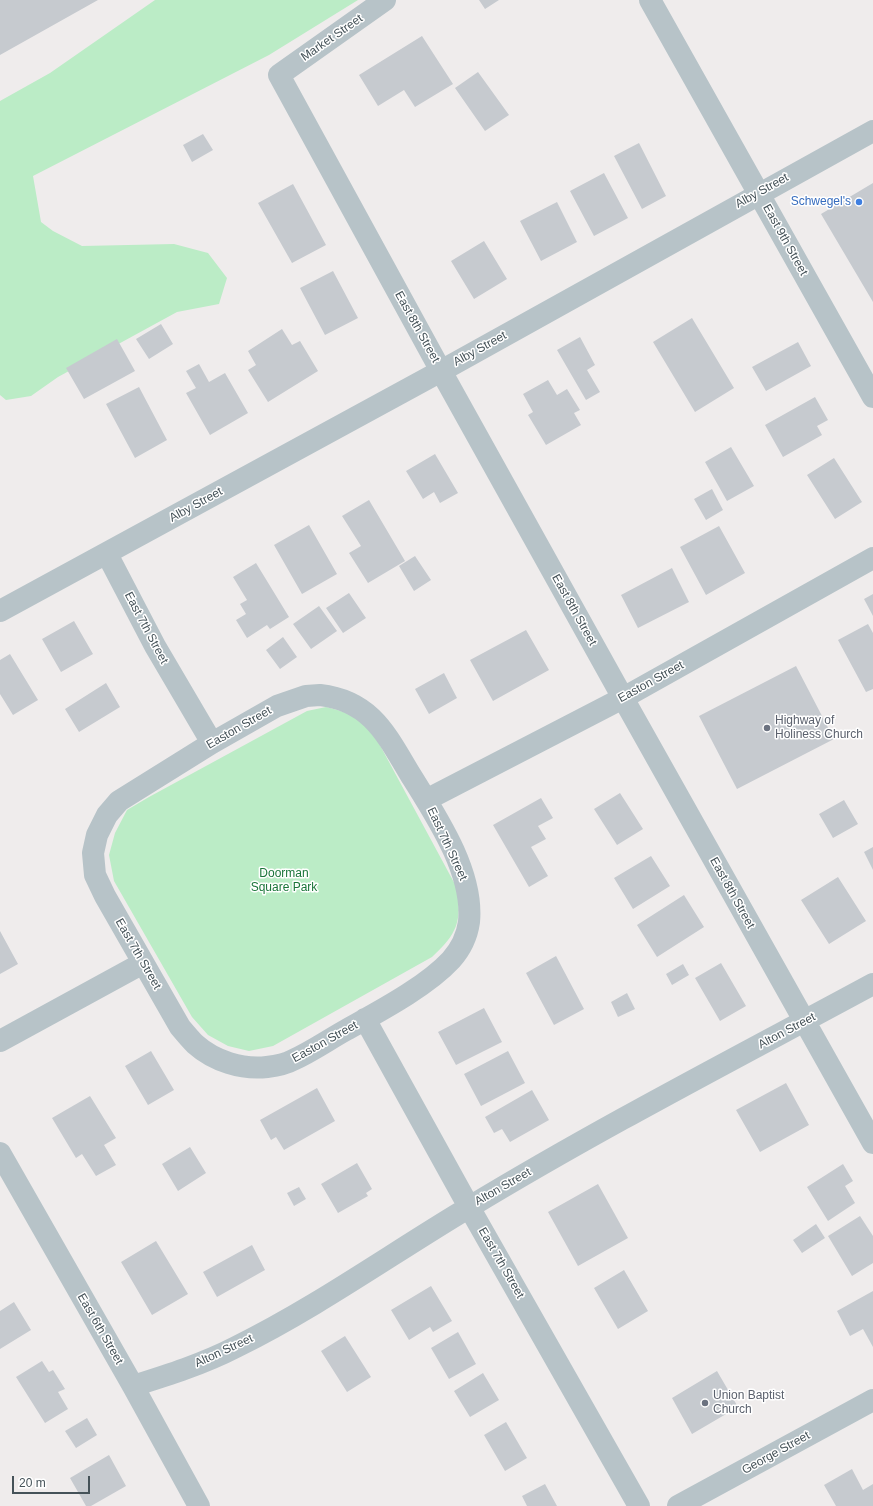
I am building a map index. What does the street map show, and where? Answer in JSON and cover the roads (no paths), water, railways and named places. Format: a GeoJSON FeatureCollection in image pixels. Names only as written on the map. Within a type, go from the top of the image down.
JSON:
{"type":"FeatureCollection","features":[{"type":"Feature","properties":{"kind":"street","name":"Market Street"},"geometry":{"type":"LineString","coordinates":[[279,75],[385,0]]}},
{"type":"Feature","properties":{"kind":"street","name":"East 9th Street"},"geometry":{"type":"LineString","coordinates":[[650,0],[873,397]]}},
{"type":"Feature","properties":{"kind":"street","name":"East 8th Street"},"geometry":{"type":"LineString","coordinates":[[279,75],[441,371],[873,1143]]}},
{"type":"Feature","properties":{"kind":"street","name":"Alby Street"},"geometry":{"type":"LineString","coordinates":[[0,611],[441,371],[873,131]]}},
{"type":"Feature","properties":{"kind":"street","name":"East 7th Street"},"geometry":{"type":"LineString","coordinates":[[107,554],[155,646],[212,744]]}},
{"type":"Feature","properties":{"kind":"street","name":"Easton Street"},"geometry":{"type":"LineString","coordinates":[[426,800],[623,698],[873,558]]}},
{"type":"Feature","properties":{"kind":"street","name":"Easton Street"},"geometry":{"type":"LineString","coordinates":[[93,853],[97,835],[107,815],[119,801],[277,706],[306,696],[332,696],[356,705],[367,713],[379,726],[403,762]]}},
{"type":"Feature","properties":{"kind":"street","name":"East 7th Street"},"geometry":{"type":"LineString","coordinates":[[403,762],[450,844],[464,876],[468,892],[469,922],[465,936],[460,949],[440,970]]}},
{"type":"Feature","properties":{"kind":"street","name":"East 7th Street"},"geometry":{"type":"LineString","coordinates":[[93,853],[95,874],[105,896],[180,1027],[200,1047]]}},
{"type":"Feature","properties":{"kind":"street"},"geometry":{"type":"LineString","coordinates":[[0,1040],[143,963]]}},
{"type":"Feature","properties":{"kind":"street","name":"Easton Street"},"geometry":{"type":"LineString","coordinates":[[200,1047],[216,1058],[244,1067],[268,1067],[291,1061],[417,988],[440,970]]}},
{"type":"Feature","properties":{"kind":"street","name":"Alton Street"},"geometry":{"type":"LineString","coordinates":[[133,1386],[201,1363],[237,1347],[300,1312],[469,1207],[611,1126],[873,984]]}},
{"type":"Feature","properties":{"kind":"street","name":"East 7th Street"},"geometry":{"type":"LineString","coordinates":[[365,1019],[469,1207],[639,1506]]}},
{"type":"Feature","properties":{"kind":"street","name":"East 6th Street"},"geometry":{"type":"LineString","coordinates":[[0,1153],[133,1386],[199,1506]]}},
{"type":"Feature","properties":{"kind":"street","name":"George Street"},"geometry":{"type":"LineString","coordinates":[[678,1506],[873,1400]]}},
{"type":"Feature","properties":{"kind":"place","name":"Schwegel's"},"geometry":{"type":"Point","coordinates":[859,202]}},
{"type":"Feature","properties":{"kind":"place","name":"Highway of Holiness Church"},"geometry":{"type":"Point","coordinates":[767,728]}},
{"type":"Feature","properties":{"kind":"place","name":"Union Baptist Church"},"geometry":{"type":"Point","coordinates":[705,1403]}},
{"type":"Feature","properties":{"kind":"park label","name":"Doorman Square Park"},"geometry":{"type":"Point","coordinates":[284,881]}}]}
